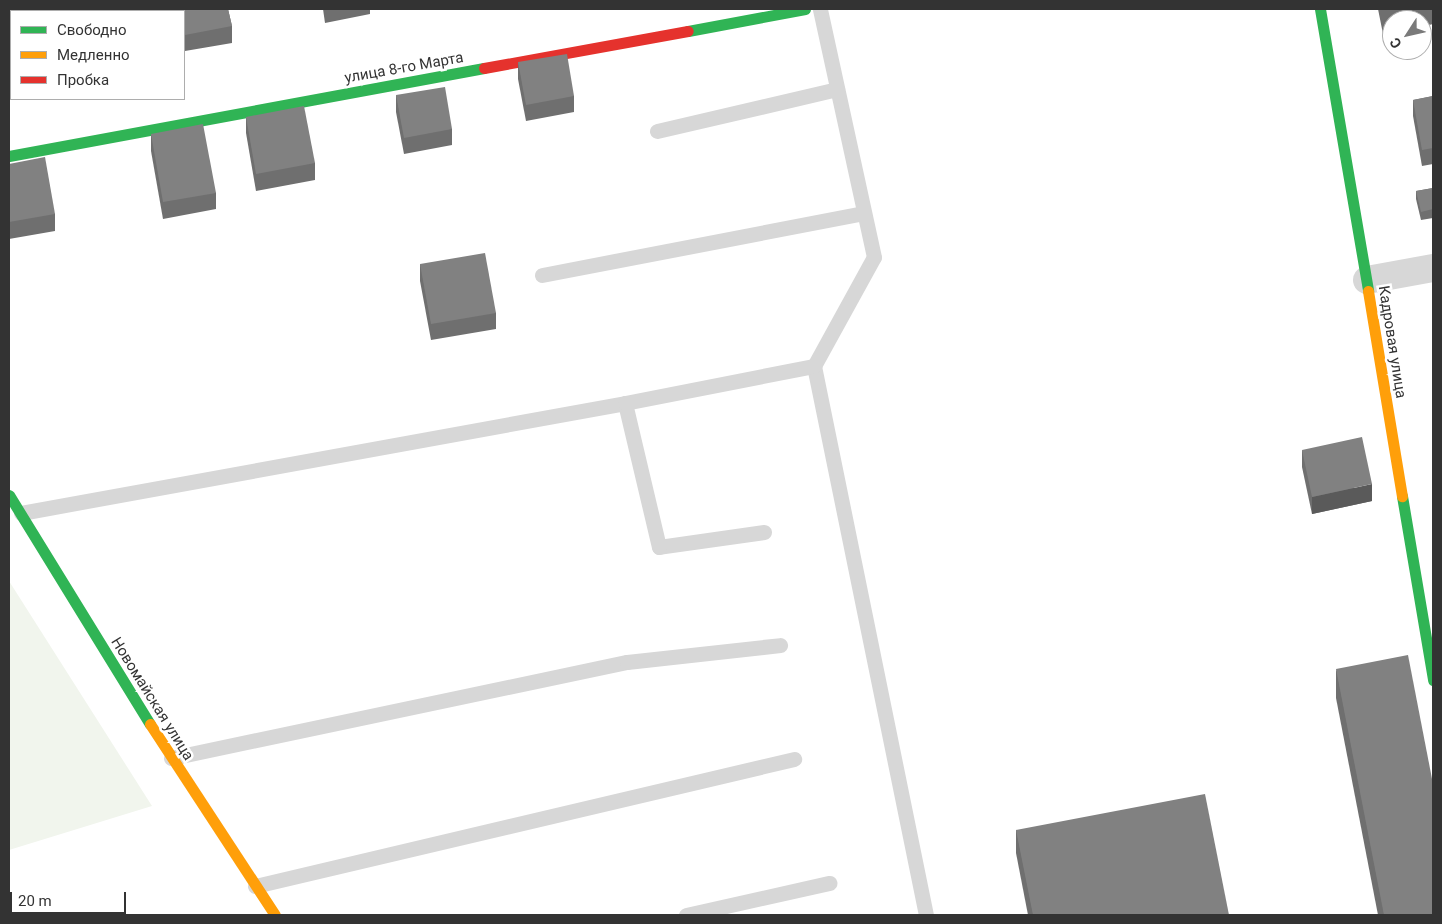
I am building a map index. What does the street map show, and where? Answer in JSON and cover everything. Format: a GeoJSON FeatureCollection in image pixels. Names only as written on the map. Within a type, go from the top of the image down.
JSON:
{"type":"FeatureCollection","features":[{"type":"Feature","properties":{"kind":"street","name":"улица 8-го Марта"},"geometry":{"type":"LineString","coordinates":[[9,156],[805,9]]}},
{"type":"Feature","properties":{"kind":"street","name":"Кадровая улица"},"geometry":{"type":"LineString","coordinates":[[1320,9],[1432,665]]}},
{"type":"Feature","properties":{"kind":"street"},"geometry":{"type":"LineString","coordinates":[[1367,280],[1433,268]]}},
{"type":"Feature","properties":{"kind":"street","name":"Новомайская улица"},"geometry":{"type":"LineString","coordinates":[[9,495],[171,758],[275,915]]}},
{"type":"Feature","properties":{"kind":"lane"},"geometry":{"type":"LineString","coordinates":[[820,9],[874,257],[814,366],[926,915]]}},
{"type":"Feature","properties":{"kind":"lane"},"geometry":{"type":"LineString","coordinates":[[657,131],[837,89]]}},
{"type":"Feature","properties":{"kind":"lane"},"geometry":{"type":"LineString","coordinates":[[542,275],[863,213]]}},
{"type":"Feature","properties":{"kind":"lane"},"geometry":{"type":"LineString","coordinates":[[21,513],[625,403],[814,366]]}},
{"type":"Feature","properties":{"kind":"lane"},"geometry":{"type":"LineString","coordinates":[[625,403],[659,547],[764,532]]}},
{"type":"Feature","properties":{"kind":"lane"},"geometry":{"type":"LineString","coordinates":[[171,758],[627,662],[780,646]]}},
{"type":"Feature","properties":{"kind":"lane"},"geometry":{"type":"LineString","coordinates":[[255,886],[794,759]]}},
{"type":"Feature","properties":{"kind":"lane"},"geometry":{"type":"LineString","coordinates":[[686,915],[829,883]]}},
{"type":"Feature","properties":{"kind":"shaded area"},"geometry":{"type":"Polygon","coordinates":[[[9,581],[152,806],[9,850],[9,581]]]}},
{"type":"Feature","properties":{"kind":"building"},"geometry":{"type":"Polygon","coordinates":[[[106,9],[155,9],[155,10],[106,9]]]}},
{"type":"Feature","properties":{"kind":"building"},"geometry":{"type":"Polygon","coordinates":[[[228,9],[232,26],[185,35],[185,10],[180,10],[228,9]]]}},
{"type":"Feature","properties":{"kind":"building"},"geometry":{"type":"Polygon","coordinates":[[[9,15],[10,15],[10,78],[9,15]]]}},
{"type":"Feature","properties":{"kind":"building"},"geometry":{"type":"Polygon","coordinates":[[[567,54],[574,96],[526,105],[518,62],[567,54]]]}},
{"type":"Feature","properties":{"kind":"building"},"geometry":{"type":"Polygon","coordinates":[[[445,87],[452,129],[404,138],[396,95],[445,87]]]}},
{"type":"Feature","properties":{"kind":"building"},"geometry":{"type":"Polygon","coordinates":[[[1433,96],[1433,148],[1422,150],[1413,100],[1433,96]]]}},
{"type":"Feature","properties":{"kind":"building"},"geometry":{"type":"Polygon","coordinates":[[[304,106],[315,163],[256,174],[246,117],[304,106]]]}},
{"type":"Feature","properties":{"kind":"building"},"geometry":{"type":"Polygon","coordinates":[[[203,124],[216,193],[163,202],[151,134],[203,124]]]}},
{"type":"Feature","properties":{"kind":"building"},"geometry":{"type":"Polygon","coordinates":[[[45,157],[55,214],[9,222],[9,164],[45,157]]]}},
{"type":"Feature","properties":{"kind":"building"},"geometry":{"type":"Polygon","coordinates":[[[1433,188],[1433,209],[1421,212],[1416,191],[1433,188]]]}},
{"type":"Feature","properties":{"kind":"building"},"geometry":{"type":"Polygon","coordinates":[[[485,253],[496,313],[431,324],[420,264],[485,253]]]}},
{"type":"Feature","properties":{"kind":"building"},"geometry":{"type":"Polygon","coordinates":[[[1362,437],[1372,484],[1312,497],[1302,450],[1362,437]]]}},
{"type":"Feature","properties":{"kind":"building"},"geometry":{"type":"Polygon","coordinates":[[[1408,655],[1433,784],[1433,915],[1384,915],[1336,669],[1408,655]]]}},
{"type":"Feature","properties":{"kind":"building"},"geometry":{"type":"Polygon","coordinates":[[[1205,794],[1229,915],[1033,915],[1016,830],[1205,794]]]}},
{"type":"Feature","properties":{"kind":"traffic: fast"},"geometry":{"type":"LineString","coordinates":[[688,31],[805,9]]}},
{"type":"Feature","properties":{"kind":"traffic: fast"},"geometry":{"type":"LineString","coordinates":[[1320,9],[1368,291]]}},
{"type":"Feature","properties":{"kind":"traffic: fast"},"geometry":{"type":"LineString","coordinates":[[9,156],[484,68]]}},
{"type":"Feature","properties":{"kind":"traffic: fast"},"geometry":{"type":"LineString","coordinates":[[9,495],[150,724]]}},
{"type":"Feature","properties":{"kind":"traffic: fast"},"geometry":{"type":"LineString","coordinates":[[1402,496],[1433,680]]}},
{"type":"Feature","properties":{"kind":"traffic: slow"},"geometry":{"type":"LineString","coordinates":[[1368,291],[1402,496]]}},
{"type":"Feature","properties":{"kind":"traffic: slow"},"geometry":{"type":"LineString","coordinates":[[150,724],[275,915]]}},
{"type":"Feature","properties":{"kind":"traffic: jam"},"geometry":{"type":"LineString","coordinates":[[484,68],[688,31]]}}]}
